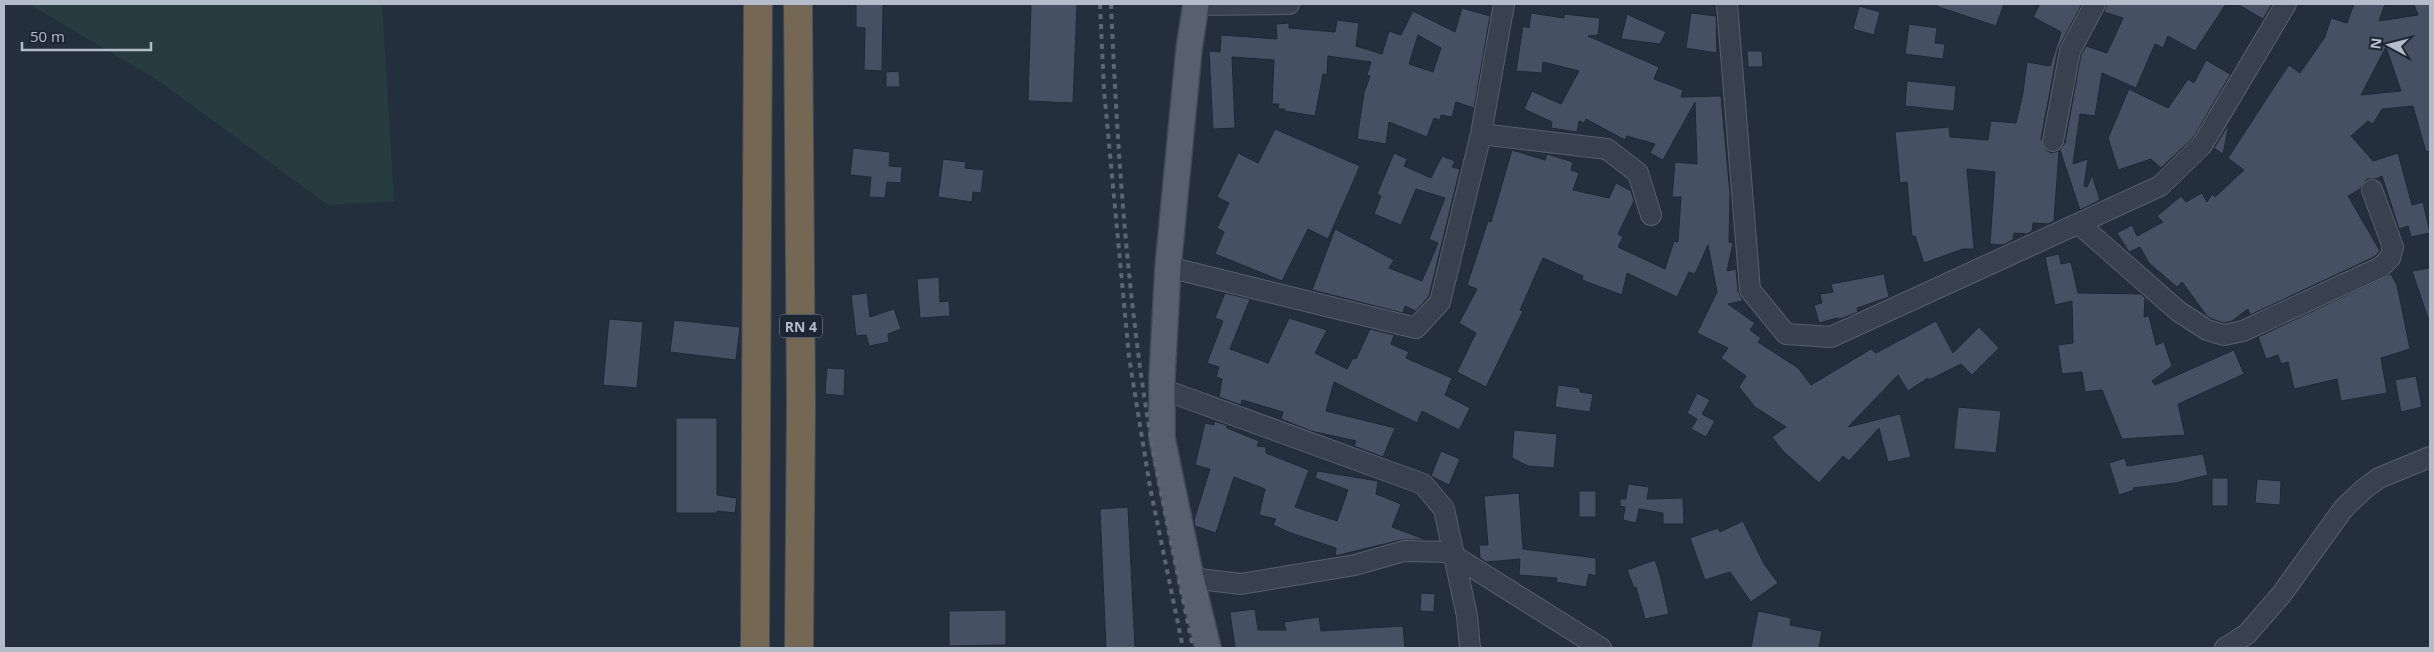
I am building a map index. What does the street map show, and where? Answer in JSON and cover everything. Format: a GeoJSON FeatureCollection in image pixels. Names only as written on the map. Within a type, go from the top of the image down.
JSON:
{"type":"FeatureCollection","features":[{"type":"Feature","properties":{"kind":"highway"},"geometry":{"type":"LineString","coordinates":[[755,648],[758,4]]}},
{"type":"Feature","properties":{"kind":"highway","name":"RN 4"},"geometry":{"type":"LineString","coordinates":[[798,4],[801,392],[799,648]]}},
{"type":"Feature","properties":{"kind":"main road"},"geometry":{"type":"LineString","coordinates":[[1196,5],[1189,50],[1168,266],[1162,389],[1162,438],[1191,578],[1208,648]]}},
{"type":"Feature","properties":{"kind":"street"},"geometry":{"type":"LineString","coordinates":[[1196,5],[1290,4]]}},
{"type":"Feature","properties":{"kind":"street"},"geometry":{"type":"LineString","coordinates":[[1168,266],[1416,328],[1440,302],[1481,134],[1504,4]]}},
{"type":"Feature","properties":{"kind":"street"},"geometry":{"type":"LineString","coordinates":[[1727,4],[1750,290],[1786,334],[1831,337],[2160,186],[2202,145],[2286,4]]}},
{"type":"Feature","properties":{"kind":"street"},"geometry":{"type":"LineString","coordinates":[[2053,141],[2070,51],[2095,4]]}},
{"type":"Feature","properties":{"kind":"street"},"geometry":{"type":"LineString","coordinates":[[1481,134],[1607,149],[1638,173],[1651,215]]}},
{"type":"Feature","properties":{"kind":"street"},"geometry":{"type":"LineString","coordinates":[[2079,224],[2178,311],[2207,330],[2224,335],[2243,331],[2382,267],[2390,258],[2393,247],[2372,190]]}},
{"type":"Feature","properties":{"kind":"street"},"geometry":{"type":"LineString","coordinates":[[1162,389],[1423,484],[1444,509],[1467,616],[1470,648]]}},
{"type":"Feature","properties":{"kind":"street"},"geometry":{"type":"LineString","coordinates":[[2225,648],[2247,634],[2282,595],[2344,508],[2364,489],[2379,478],[2430,457]]}},
{"type":"Feature","properties":{"kind":"street"},"geometry":{"type":"LineString","coordinates":[[1191,578],[1241,584],[1355,565],[1404,551],[1448,552],[1601,648]]}},
{"type":"Feature","properties":{"kind":"green space"},"geometry":{"type":"Polygon","coordinates":[[[29,4],[382,4],[394,201],[328,205],[159,81],[29,4]]]}},
{"type":"Feature","properties":{"kind":"building"},"geometry":{"type":"Polygon","coordinates":[[[856,4],[883,4],[882,71],[864,70],[865,28],[856,27],[856,4]]]}},
{"type":"Feature","properties":{"kind":"building"},"geometry":{"type":"Polygon","coordinates":[[[1031,4],[1077,4],[1073,103],[1028,101],[1031,4]]]}},
{"type":"Feature","properties":{"kind":"building"},"geometry":{"type":"Polygon","coordinates":[[[1937,4],[2004,4],[1996,26],[1936,6],[1937,4]]]}},
{"type":"Feature","properties":{"kind":"building"},"geometry":{"type":"Polygon","coordinates":[[[2040,4],[2082,4],[2058,49],[2041,139],[2046,150],[2051,153],[2059,151],[2054,221],[2048,224],[2033,223],[2032,231],[2027,234],[2014,233],[2013,240],[2003,245],[1990,244],[1995,172],[1967,169],[1974,249],[1963,249],[1924,263],[1915,236],[1912,236],[1907,182],[1900,183],[1895,132],[1949,127],[1950,137],[1988,140],[1991,121],[2016,123],[2023,93],[2027,62],[2050,66],[2061,32],[2033,17],[2040,4]]]}},
{"type":"Feature","properties":{"kind":"building"},"geometry":{"type":"Polygon","coordinates":[[[2107,4],[2226,4],[2195,51],[2168,36],[2163,48],[2155,44],[2136,88],[2102,73],[2095,116],[2080,114],[2073,164],[2088,159],[2084,186],[2087,187],[2092,175],[2100,200],[2080,210],[2060,150],[2065,143],[2081,55],[2086,46],[2107,53],[2123,18],[2104,12],[2107,4]]]}},
{"type":"Feature","properties":{"kind":"building"},"geometry":{"type":"Polygon","coordinates":[[[2237,4],[2272,4],[2263,19],[2237,4]]]}},
{"type":"Feature","properties":{"kind":"building"},"geometry":{"type":"Polygon","coordinates":[[[2354,4],[2385,4],[2379,21],[2418,15],[2414,4],[2430,4],[2430,151],[2426,152],[2413,106],[2382,109],[2373,124],[2368,121],[2351,136],[2373,161],[2398,153],[2412,205],[2423,202],[2430,233],[2411,237],[2408,226],[2399,229],[2382,176],[2376,179],[2367,179],[2360,189],[2348,196],[2380,251],[2374,257],[2250,315],[2248,309],[2232,321],[2224,323],[2212,319],[2207,316],[2182,282],[2177,287],[2149,263],[2140,247],[2129,252],[2117,233],[2132,225],[2137,236],[2163,222],[2157,216],[2181,196],[2186,202],[2202,193],[2207,202],[2212,194],[2215,197],[2244,170],[2228,158],[2289,65],[2300,73],[2325,37],[2331,18],[2347,23],[2354,4]],[[2386,47],[2361,95],[2401,91],[2386,47]]]}},
{"type":"Feature","properties":{"kind":"building"},"geometry":{"type":"Polygon","coordinates":[[[1859,6],[1880,12],[1874,35],[1853,29],[1859,6]]]}},
{"type":"Feature","properties":{"kind":"building"},"geometry":{"type":"Polygon","coordinates":[[[1462,8],[1490,16],[1474,108],[1456,102],[1452,117],[1441,115],[1440,120],[1434,118],[1427,137],[1389,122],[1386,144],[1357,139],[1364,93],[1370,76],[1367,75],[1371,62],[1328,56],[1327,75],[1323,74],[1315,116],[1284,111],[1285,109],[1278,109],[1279,104],[1272,104],[1274,60],[1232,57],[1235,128],[1213,129],[1209,51],[1220,52],[1221,35],[1277,39],[1276,24],[1289,23],[1289,28],[1335,32],[1337,20],[1359,23],[1356,46],[1382,54],[1389,31],[1401,35],[1413,11],[1455,32],[1462,8]],[[1418,35],[1409,64],[1433,72],[1441,48],[1418,35]]]}},
{"type":"Feature","properties":{"kind":"building"},"geometry":{"type":"Polygon","coordinates":[[[1531,13],[1564,18],[1564,14],[1600,18],[1598,35],[1588,36],[1659,67],[1654,79],[1683,90],[1681,97],[1721,96],[1730,194],[1729,242],[1733,243],[1727,271],[1736,269],[1738,291],[1743,301],[1728,304],[1755,323],[1750,330],[1761,338],[1758,342],[1798,368],[1811,385],[1871,349],[1876,353],[1936,321],[1953,353],[1979,327],[1999,348],[1972,375],[1961,364],[1929,380],[1928,378],[1908,391],[1898,375],[1848,427],[1900,414],[1911,457],[1888,462],[1879,428],[1849,461],[1843,456],[1819,483],[1783,451],[1772,437],[1786,427],[1755,407],[1739,387],[1746,376],[1721,358],[1728,348],[1697,333],[1717,292],[1708,245],[1695,274],[1689,272],[1677,297],[1627,273],[1622,295],[1582,280],[1583,276],[1543,258],[1520,310],[1523,311],[1486,387],[1457,372],[1476,333],[1459,323],[1477,289],[1467,285],[1488,221],[1491,222],[1512,150],[1545,160],[1547,154],[1573,162],[1571,170],[1579,173],[1573,190],[1609,198],[1616,183],[1631,191],[1634,201],[1618,234],[1623,237],[1618,247],[1665,269],[1674,241],[1678,242],[1681,197],[1672,197],[1675,162],[1697,164],[1695,102],[1663,160],[1650,153],[1655,144],[1627,136],[1625,140],[1586,119],[1584,123],[1579,121],[1577,132],[1551,128],[1552,122],[1524,109],[1532,91],[1561,104],[1579,71],[1543,62],[1542,73],[1516,71],[1523,26],[1529,28],[1531,13]]]}},
{"type":"Feature","properties":{"kind":"building"},"geometry":{"type":"Polygon","coordinates":[[[1691,13],[1716,16],[1717,53],[1686,48],[1691,13]]]}},
{"type":"Feature","properties":{"kind":"building"},"geometry":{"type":"Polygon","coordinates":[[[1627,14],[1666,32],[1660,44],[1621,39],[1627,14]]]}},
{"type":"Feature","properties":{"kind":"building"},"geometry":{"type":"Polygon","coordinates":[[[1909,24],[1937,28],[1935,43],[1945,44],[1943,59],[1905,54],[1909,24]]]}},
{"type":"Feature","properties":{"kind":"building"},"geometry":{"type":"Polygon","coordinates":[[[1747,51],[1762,51],[1763,67],[1748,67],[1747,51]]]}},
{"type":"Feature","properties":{"kind":"building"},"geometry":{"type":"Polygon","coordinates":[[[2206,60],[2230,74],[2236,65],[2193,138],[2161,168],[2151,159],[2118,170],[2108,138],[2129,89],[2168,108],[2188,79],[2194,83],[2206,60]]]}},
{"type":"Feature","properties":{"kind":"building"},"geometry":{"type":"Polygon","coordinates":[[[899,71],[900,87],[886,87],[886,72],[899,71]]]}},
{"type":"Feature","properties":{"kind":"building"},"geometry":{"type":"Polygon","coordinates":[[[1907,81],[1956,86],[1954,111],[1905,106],[1907,81]]]}},
{"type":"Feature","properties":{"kind":"building"},"geometry":{"type":"Polygon","coordinates":[[[2229,124],[2223,154],[2214,148],[2229,124]]]}},
{"type":"Feature","properties":{"kind":"building"},"geometry":{"type":"Polygon","coordinates":[[[1275,129],[1360,166],[1328,239],[1308,229],[1282,281],[1215,254],[1224,232],[1217,228],[1229,203],[1217,197],[1238,153],[1258,163],[1275,129]]]}},
{"type":"Feature","properties":{"kind":"building"},"geometry":{"type":"Polygon","coordinates":[[[853,148],[890,152],[889,166],[902,167],[901,183],[887,182],[885,198],[869,197],[871,177],[850,175],[853,148]]]}},
{"type":"Feature","properties":{"kind":"building"},"geometry":{"type":"Polygon","coordinates":[[[1394,153],[1407,159],[1404,166],[1431,178],[1442,156],[1455,161],[1452,167],[1460,169],[1429,296],[1416,311],[1405,306],[1403,313],[1312,290],[1335,229],[1394,260],[1389,268],[1422,281],[1438,243],[1429,239],[1445,198],[1416,189],[1401,225],[1374,214],[1381,196],[1377,194],[1394,153]]]}},
{"type":"Feature","properties":{"kind":"building"},"geometry":{"type":"Polygon","coordinates":[[[943,159],[966,162],[965,168],[984,170],[981,193],[973,192],[972,202],[938,197],[943,159]]]}},
{"type":"Feature","properties":{"kind":"building"},"geometry":{"type":"Polygon","coordinates":[[[2059,254],[2061,264],[2071,262],[2078,293],[2141,294],[2145,298],[2144,317],[2149,316],[2156,345],[2164,342],[2172,366],[2152,381],[2155,385],[2234,350],[2244,374],[2178,404],[2185,435],[2122,439],[2102,390],[2085,392],[2082,372],[2062,374],[2058,345],[2073,343],[2072,301],[2055,305],[2045,257],[2059,254]]]}},
{"type":"Feature","properties":{"kind":"building"},"geometry":{"type":"Polygon","coordinates":[[[2430,268],[2430,318],[2428,318],[2412,271],[2430,268]]]}},
{"type":"Feature","properties":{"kind":"building"},"geometry":{"type":"Polygon","coordinates":[[[1884,274],[1889,297],[1857,308],[1858,312],[1843,318],[1819,323],[1814,305],[1822,303],[1820,294],[1833,292],[1831,284],[1884,274]]]}},
{"type":"Feature","properties":{"kind":"building"},"geometry":{"type":"Polygon","coordinates":[[[2391,274],[2397,285],[2410,349],[2381,358],[2387,393],[2341,401],[2337,379],[2294,389],[2288,362],[2281,364],[2278,355],[2266,359],[2258,337],[2391,274]]]}},
{"type":"Feature","properties":{"kind":"building"},"geometry":{"type":"Polygon","coordinates":[[[939,277],[940,302],[949,301],[950,316],[920,318],[917,279],[939,277]]]}},
{"type":"Feature","properties":{"kind":"building"},"geometry":{"type":"Polygon","coordinates":[[[867,293],[870,317],[894,309],[901,329],[888,334],[889,342],[869,346],[866,335],[856,336],[851,295],[867,293]]]}},
{"type":"Feature","properties":{"kind":"building"},"geometry":{"type":"Polygon","coordinates":[[[1225,293],[1250,299],[1230,349],[1268,363],[1289,318],[1327,330],[1315,353],[1347,369],[1353,358],[1356,359],[1370,329],[1394,335],[1391,344],[1409,352],[1406,358],[1452,378],[1445,395],[1470,408],[1459,430],[1422,411],[1417,423],[1334,382],[1326,411],[1395,428],[1383,457],[1354,446],[1356,441],[1311,431],[1281,419],[1283,412],[1242,400],[1241,405],[1219,397],[1222,379],[1216,377],[1219,367],[1207,363],[1223,321],[1215,318],[1225,293]]]}},
{"type":"Feature","properties":{"kind":"building"},"geometry":{"type":"Polygon","coordinates":[[[609,319],[643,322],[637,388],[603,385],[609,319]]]}},
{"type":"Feature","properties":{"kind":"building"},"geometry":{"type":"Polygon","coordinates":[[[674,320],[740,327],[736,360],[670,352],[674,320]]]}},
{"type":"Feature","properties":{"kind":"building"},"geometry":{"type":"Polygon","coordinates":[[[827,368],[845,369],[844,396],[825,394],[827,368]]]}},
{"type":"Feature","properties":{"kind":"building"},"geometry":{"type":"Polygon","coordinates":[[[2416,376],[2422,407],[2401,412],[2395,380],[2416,376]]]}},
{"type":"Feature","properties":{"kind":"building"},"geometry":{"type":"Polygon","coordinates":[[[1558,385],[1580,388],[1580,392],[1593,394],[1590,412],[1555,407],[1558,385]]]}},
{"type":"Feature","properties":{"kind":"building"},"geometry":{"type":"Polygon","coordinates":[[[1697,393],[1710,400],[1702,414],[1715,421],[1706,437],[1691,429],[1697,419],[1687,413],[1697,393]]]}},
{"type":"Feature","properties":{"kind":"building"},"geometry":{"type":"Polygon","coordinates":[[[1958,407],[2001,411],[1996,453],[1954,449],[1958,407]]]}},
{"type":"Feature","properties":{"kind":"building"},"geometry":{"type":"Polygon","coordinates":[[[676,418],[717,418],[717,495],[737,498],[735,513],[717,511],[717,513],[676,513],[676,418]]]}},
{"type":"Feature","properties":{"kind":"building"},"geometry":{"type":"Polygon","coordinates":[[[1214,421],[1227,425],[1227,428],[1259,441],[1257,446],[1266,447],[1266,453],[1309,470],[1295,507],[1337,521],[1348,490],[1315,478],[1317,471],[1378,481],[1376,494],[1401,504],[1392,527],[1427,540],[1401,540],[1335,556],[1336,548],[1291,533],[1273,525],[1276,519],[1259,515],[1265,489],[1234,477],[1216,533],[1195,526],[1194,520],[1210,469],[1195,465],[1205,423],[1214,425],[1214,421]]]}},
{"type":"Feature","properties":{"kind":"building"},"geometry":{"type":"Polygon","coordinates":[[[1514,430],[1557,434],[1554,468],[1528,466],[1512,458],[1514,430]]]}},
{"type":"Feature","properties":{"kind":"building"},"geometry":{"type":"Polygon","coordinates":[[[1441,451],[1460,459],[1449,485],[1431,476],[1441,451]]]}},
{"type":"Feature","properties":{"kind":"building"},"geometry":{"type":"Polygon","coordinates":[[[2203,454],[2208,475],[2175,483],[2133,488],[2134,490],[2119,495],[2109,463],[2125,458],[2127,466],[2203,454]]]}},
{"type":"Feature","properties":{"kind":"building"},"geometry":{"type":"Polygon","coordinates":[[[2212,478],[2228,478],[2228,506],[2212,506],[2212,478]]]}},
{"type":"Feature","properties":{"kind":"building"},"geometry":{"type":"Polygon","coordinates":[[[2257,479],[2281,481],[2280,505],[2255,503],[2257,479]]]}},
{"type":"Feature","properties":{"kind":"building"},"geometry":{"type":"Polygon","coordinates":[[[1628,484],[1649,487],[1647,499],[1683,498],[1684,524],[1663,524],[1663,513],[1639,509],[1636,523],[1623,520],[1625,507],[1620,506],[1620,499],[1626,499],[1628,484]]]}},
{"type":"Feature","properties":{"kind":"building"},"geometry":{"type":"Polygon","coordinates":[[[1579,491],[1596,491],[1596,517],[1579,517],[1579,491]]]}},
{"type":"Feature","properties":{"kind":"building"},"geometry":{"type":"Polygon","coordinates":[[[1519,493],[1523,549],[1596,558],[1596,576],[1589,574],[1586,587],[1556,582],[1557,578],[1519,575],[1520,559],[1486,562],[1480,558],[1479,545],[1488,545],[1484,496],[1519,493]]]}},
{"type":"Feature","properties":{"kind":"building"},"geometry":{"type":"Polygon","coordinates":[[[1128,507],[1135,648],[1106,648],[1100,509],[1128,507]]]}},
{"type":"Feature","properties":{"kind":"building"},"geometry":{"type":"Polygon","coordinates":[[[1743,521],[1764,564],[1778,583],[1751,602],[1730,572],[1705,580],[1690,538],[1718,528],[1720,532],[1743,521]]]}},
{"type":"Feature","properties":{"kind":"building"},"geometry":{"type":"Polygon","coordinates":[[[1655,560],[1669,614],[1645,619],[1636,587],[1634,588],[1627,570],[1655,560]]]}},
{"type":"Feature","properties":{"kind":"building"},"geometry":{"type":"Polygon","coordinates":[[[1421,593],[1435,594],[1434,612],[1420,611],[1421,593]]]}},
{"type":"Feature","properties":{"kind":"building"},"geometry":{"type":"Polygon","coordinates":[[[1255,609],[1258,630],[1286,630],[1284,622],[1319,617],[1321,631],[1403,626],[1405,648],[1235,648],[1230,612],[1255,609]]]}},
{"type":"Feature","properties":{"kind":"building"},"geometry":{"type":"Polygon","coordinates":[[[1006,610],[1006,645],[949,646],[949,611],[1006,610]]]}},
{"type":"Feature","properties":{"kind":"building"},"geometry":{"type":"Polygon","coordinates":[[[1758,611],[1791,618],[1790,625],[1822,631],[1819,648],[1751,648],[1758,611]]]}},
{"type":"Feature","properties":{"kind":"railway"},"geometry":{"type":"LineString","coordinates":[[1100,4],[1104,90],[1129,357],[1150,487],[1183,648]]}},
{"type":"Feature","properties":{"kind":"railway"},"geometry":{"type":"LineString","coordinates":[[1111,4],[1121,178],[1138,351],[1155,463],[1193,648]]}}]}
